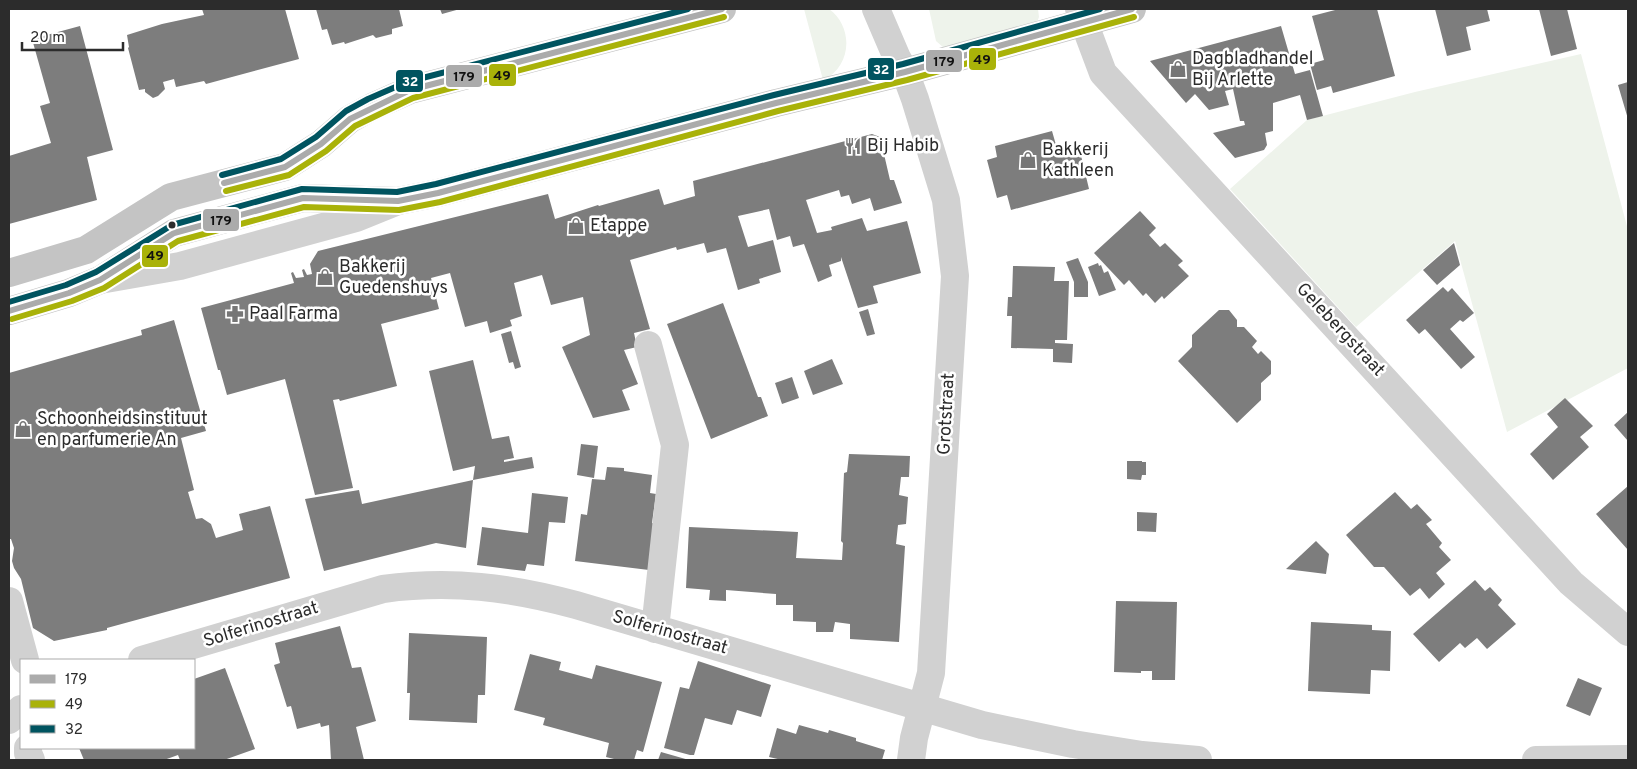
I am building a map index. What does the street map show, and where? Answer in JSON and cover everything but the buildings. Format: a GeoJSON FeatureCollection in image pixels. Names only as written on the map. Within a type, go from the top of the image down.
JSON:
{"type":"FeatureCollection","features":[{"type":"Feature","properties":{"kind":"main road"},"geometry":{"type":"LineString","coordinates":[[9,272],[86,250],[172,197],[285,167],[321,144],[350,119],[410,90],[722,9]]}},
{"type":"Feature","properties":{"kind":"main road"},"geometry":{"type":"LineString","coordinates":[[9,311],[69,294],[100,280],[174,234],[303,198],[398,201],[438,193],[776,103],[905,72],[1082,15],[1132,9]]}},
{"type":"Feature","properties":{"kind":"street","name":"Grotstraat"},"geometry":{"type":"LineString","coordinates":[[876,9],[905,72],[946,200],[955,276],[931,673],[914,738],[911,760]]}},
{"type":"Feature","properties":{"kind":"street","name":"Gelebergstraat"},"geometry":{"type":"LineString","coordinates":[[1082,15],[1103,73],[1571,583],[1628,632]]}},
{"type":"Feature","properties":{"kind":"street"},"geometry":{"type":"LineString","coordinates":[[648,345],[675,445],[656,629]]}},
{"type":"Feature","properties":{"kind":"street","name":"Solferinostraat"},"geometry":{"type":"LineString","coordinates":[[145,659],[375,591],[419,584],[458,584],[539,595],[982,725],[1142,756],[1198,760]]}},
{"type":"Feature","properties":{"kind":"street"},"geometry":{"type":"LineString","coordinates":[[9,601],[24,659]]}},
{"type":"Feature","properties":{"kind":"street"},"geometry":{"type":"LineString","coordinates":[[9,720],[20,710]]}},
{"type":"Feature","properties":{"kind":"street"},"geometry":{"type":"LineString","coordinates":[[1536,760],[1628,758]]}},
{"type":"Feature","properties":{"kind":"shaded area"},"geometry":{"type":"Polygon","coordinates":[[[804,9],[829,9],[843,26],[846,36],[844,57],[840,66],[833,74],[823,80],[804,9]]]}},
{"type":"Feature","properties":{"kind":"shaded area"},"geometry":{"type":"Polygon","coordinates":[[[929,9],[1038,9],[1039,17],[1037,22],[944,48],[936,41],[929,9]]]}},
{"type":"Feature","properties":{"kind":"shaded area"},"geometry":{"type":"Polygon","coordinates":[[[1581,54],[1628,230],[1628,368],[1507,432],[1455,241],[1356,327],[1230,189],[1307,120],[1415,92],[1581,54]]]}},
{"type":"Feature","properties":{"kind":"transit line","name":"32"},"geometry":{"type":"LineString","coordinates":[[222,175],[281,159],[316,137],[346,111],[407,82],[688,9]]}},
{"type":"Feature","properties":{"kind":"transit line","name":"179"},"geometry":{"type":"LineString","coordinates":[[224,183],[285,167],[321,144],[350,119],[410,90],[722,9]]}},
{"type":"Feature","properties":{"kind":"transit line","name":"32"},"geometry":{"type":"LineString","coordinates":[[9,302],[66,285],[96,272],[172,225],[302,189],[397,192],[436,184],[774,95],[903,64],[1100,9]]}},
{"type":"Feature","properties":{"kind":"transit line","name":"179"},"geometry":{"type":"LineString","coordinates":[[9,311],[69,293],[100,280],[174,233],[303,198],[398,201],[438,193],[776,103],[905,72],[1132,9]]}},
{"type":"Feature","properties":{"kind":"transit line","name":"49"},"geometry":{"type":"LineString","coordinates":[[226,191],[289,175],[326,151],[355,126],[413,98],[724,17]]}},
{"type":"Feature","properties":{"kind":"transit line","name":"49"},"geometry":{"type":"LineString","coordinates":[[12,319],[72,301],[104,288],[178,241],[304,207],[399,210],[440,202],[778,111],[907,80],[1134,17]]}},
{"type":"Feature","properties":{"kind":"place","name":"Dagbladhandel Bij Arlette"},"geometry":{"type":"Point","coordinates":[1178,69]}},
{"type":"Feature","properties":{"kind":"place","name":"Bij Habib"},"geometry":{"type":"Point","coordinates":[853,146]}},
{"type":"Feature","properties":{"kind":"place","name":"Bakkerij Kathleen"},"geometry":{"type":"Point","coordinates":[1028,160]}},
{"type":"Feature","properties":{"kind":"place","name":"Etappe"},"geometry":{"type":"Point","coordinates":[576,226]}},
{"type":"Feature","properties":{"kind":"place","name":"Bakkerij Guedenshuys"},"geometry":{"type":"Point","coordinates":[325,277]}},
{"type":"Feature","properties":{"kind":"place","name":"Paal Farma"},"geometry":{"type":"Point","coordinates":[235,314]}},
{"type":"Feature","properties":{"kind":"place","name":"Schoonheidsinstituut en parfumerie An"},"geometry":{"type":"Point","coordinates":[23,429]}}]}
